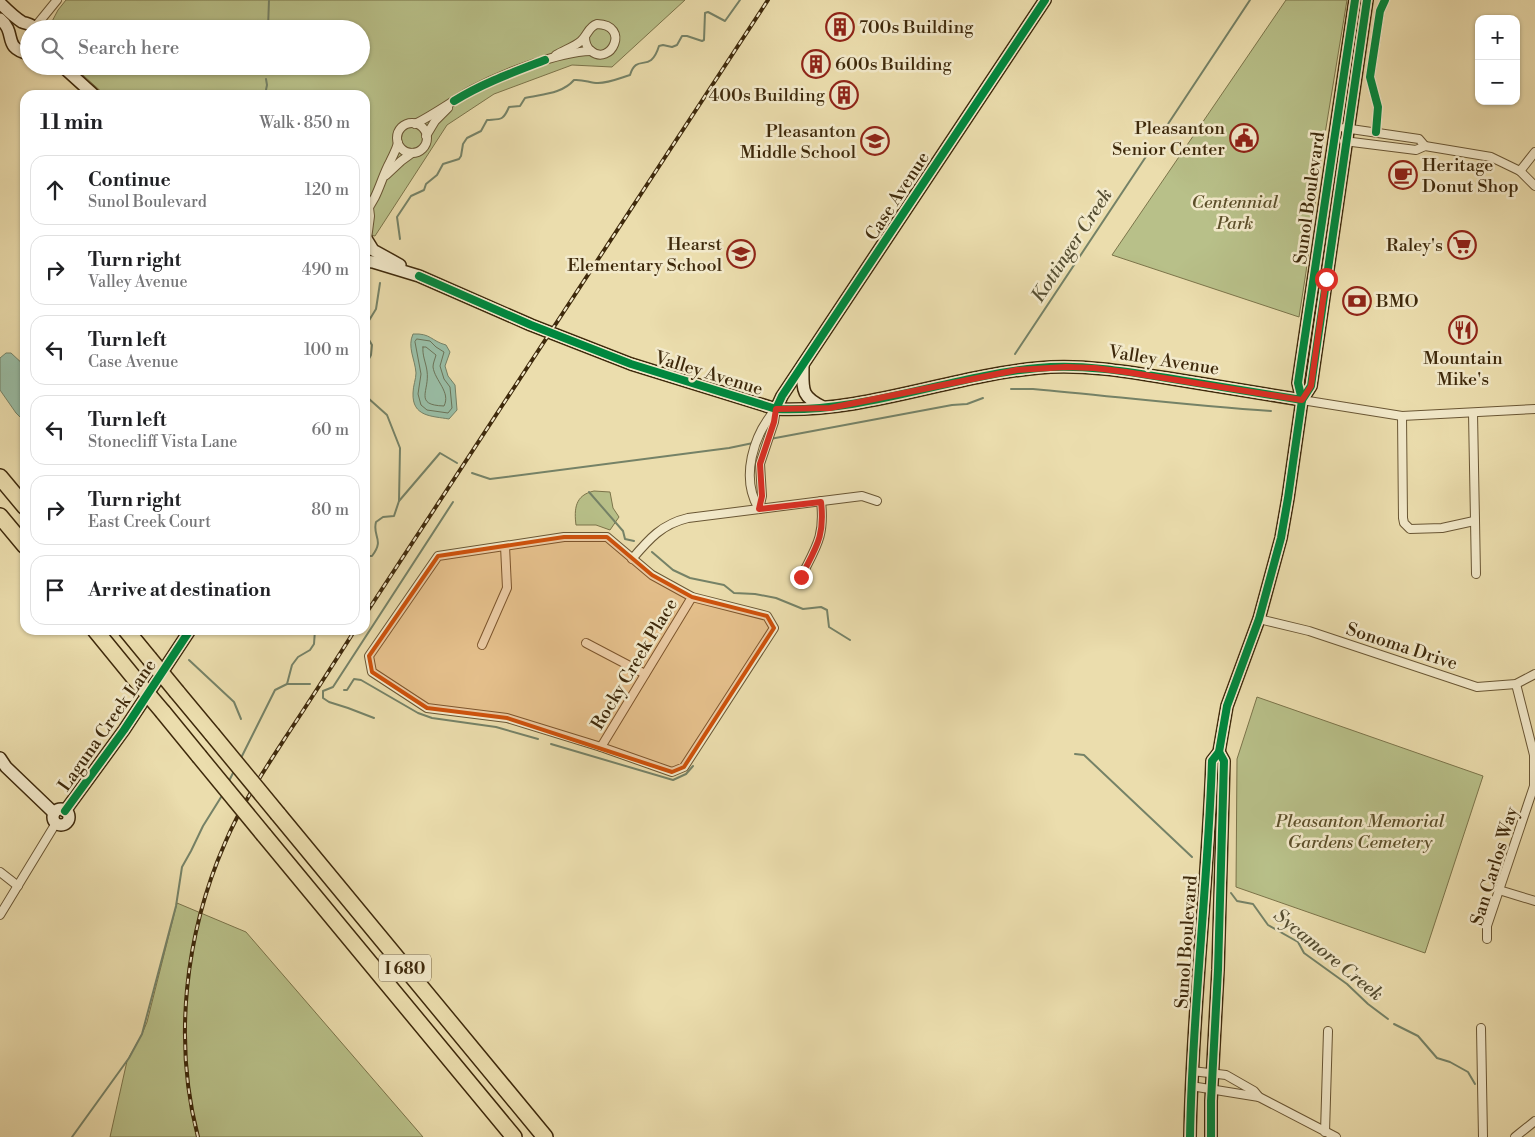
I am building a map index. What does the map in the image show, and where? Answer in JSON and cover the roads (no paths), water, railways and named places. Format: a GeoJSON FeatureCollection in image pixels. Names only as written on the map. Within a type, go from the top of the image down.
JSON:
{"type":"FeatureCollection","features":[{"type":"Feature","properties":{"kind":"highway"},"geometry":{"type":"LineString","coordinates":[[0,477],[20,501]]}},
{"type":"Feature","properties":{"kind":"highway"},"geometry":{"type":"LineString","coordinates":[[0,516],[20,540]]}},
{"type":"Feature","properties":{"kind":"highway","name":"I 680"},"geometry":{"type":"LineString","coordinates":[[99,635],[514,1137]]}},
{"type":"Feature","properties":{"kind":"highway","name":"I 680"},"geometry":{"type":"LineString","coordinates":[[130,635],[545,1137]]}},
{"type":"Feature","properties":{"kind":"street"},"geometry":{"type":"LineString","coordinates":[[38,20],[57,0]]}},
{"type":"Feature","properties":{"kind":"street","name":"Case Avenue"},"geometry":{"type":"LineString","coordinates":[[759,509],[762,496],[760,464],[776,409],[782,396],[1044,0]]}},
{"type":"Feature","properties":{"kind":"street","name":"Sunol Boulevard"},"geometry":{"type":"LineString","coordinates":[[1190,1137],[1191,1086],[1212,761],[1219,752],[1229,699],[1259,619],[1285,519],[1302,400],[1298,383],[1355,0]]}},
{"type":"Feature","properties":{"kind":"street","name":"Sunol Boulevard"},"geometry":{"type":"LineString","coordinates":[[1302,400],[1311,386],[1367,0]]}},
{"type":"Feature","properties":{"kind":"street"},"geometry":{"type":"LineString","coordinates":[[1376,132],[1378,107],[1370,76],[1380,11],[1385,0]]}},
{"type":"Feature","properties":{"kind":"street"},"geometry":{"type":"LineString","coordinates":[[0,3],[21,20]]}},
{"type":"Feature","properties":{"kind":"street"},"geometry":{"type":"LineString","coordinates":[[0,19],[6,24],[12,45],[20,52]]}},
{"type":"Feature","properties":{"kind":"street"},"geometry":{"type":"LineString","coordinates":[[597,24],[609,26],[614,32],[615,41],[610,50],[601,54],[592,51],[586,46],[585,37],[588,30],[597,24]]}},
{"type":"Feature","properties":{"kind":"street"},"geometry":{"type":"LineString","coordinates":[[10,34],[13,28],[20,25]]}},
{"type":"Feature","properties":{"kind":"street"},"geometry":{"type":"LineString","coordinates":[[415,124],[472,90],[545,60],[585,37]]}},
{"type":"Feature","properties":{"kind":"street"},"geometry":{"type":"LineString","coordinates":[[545,60],[578,52],[592,51]]}},
{"type":"Feature","properties":{"kind":"street"},"geometry":{"type":"LineString","coordinates":[[71,76],[88,90]]}},
{"type":"Feature","properties":{"kind":"street"},"geometry":{"type":"LineString","coordinates":[[383,179],[401,161],[424,147],[426,136],[435,121],[454,101]]}},
{"type":"Feature","properties":{"kind":"street"},"geometry":{"type":"LineString","coordinates":[[370,204],[395,153],[398,143],[397,133],[400,128],[407,124],[415,124],[422,127],[426,136]]}},
{"type":"Feature","properties":{"kind":"street"},"geometry":{"type":"LineString","coordinates":[[1335,126],[1419,139],[1425,146]]}},
{"type":"Feature","properties":{"kind":"street"},"geometry":{"type":"LineString","coordinates":[[1333,140],[1416,150],[1425,146],[1491,157],[1520,171],[1535,186]]}},
{"type":"Feature","properties":{"kind":"street"},"geometry":{"type":"LineString","coordinates":[[398,143],[402,150],[412,153]]}},
{"type":"Feature","properties":{"kind":"street"},"geometry":{"type":"LineString","coordinates":[[1520,171],[1535,152]]}},
{"type":"Feature","properties":{"kind":"street","name":"Valley Avenue"},"geometry":{"type":"LineString","coordinates":[[370,244],[377,253],[418,276],[531,325],[631,364],[776,409],[825,408],[1017,370],[1066,367],[1126,372],[1302,400]]}},
{"type":"Feature","properties":{"kind":"street","name":"Valley Avenue"},"geometry":{"type":"LineString","coordinates":[[370,261],[418,276]]}},
{"type":"Feature","properties":{"kind":"street"},"geometry":{"type":"LineString","coordinates":[[803,365],[803,385],[806,397],[811,402],[825,408]]}},
{"type":"Feature","properties":{"kind":"street"},"geometry":{"type":"LineString","coordinates":[[1302,400],[1402,416],[1535,409]]}},
{"type":"Feature","properties":{"kind":"street","name":"Case Avenue"},"geometry":{"type":"LineString","coordinates":[[759,509],[752,498],[750,465],[752,454],[766,420],[776,409]]}},
{"type":"Feature","properties":{"kind":"street"},"geometry":{"type":"LineString","coordinates":[[1474,413],[1476,574]]}},
{"type":"Feature","properties":{"kind":"street"},"geometry":{"type":"LineString","coordinates":[[1402,416],[1404,523],[1410,528],[1442,528],[1474,521]]}},
{"type":"Feature","properties":{"kind":"street"},"geometry":{"type":"LineString","coordinates":[[632,559],[663,527],[675,521],[862,496],[877,502]]}},
{"type":"Feature","properties":{"kind":"street"},"geometry":{"type":"LineString","coordinates":[[801,577],[821,536],[823,520],[821,502]]}},
{"type":"Feature","properties":{"kind":"street"},"geometry":{"type":"LineString","coordinates":[[564,537],[607,538],[652,575],[692,597],[767,616],[774,628],[684,767],[672,772],[602,747],[507,718],[428,708],[372,672],[369,656],[438,556],[506,546],[564,537]]}},
{"type":"Feature","properties":{"kind":"street"},"geometry":{"type":"LineString","coordinates":[[482,645],[507,588],[506,546]]}},
{"type":"Feature","properties":{"kind":"street","name":"Rocky Creek Place"},"geometry":{"type":"LineString","coordinates":[[602,747],[692,597]]}},
{"type":"Feature","properties":{"kind":"street","name":"Sonoma Drive"},"geometry":{"type":"LineString","coordinates":[[1259,619],[1308,632],[1477,687],[1516,684],[1535,674]]}},
{"type":"Feature","properties":{"kind":"street","name":"Laguna Creek Lane"},"geometry":{"type":"LineString","coordinates":[[0,915],[59,816],[124,730],[187,635]]}},
{"type":"Feature","properties":{"kind":"street"},"geometry":{"type":"LineString","coordinates":[[586,643],[645,674]]}},
{"type":"Feature","properties":{"kind":"street","name":"San Carlos Way"},"geometry":{"type":"LineString","coordinates":[[1488,939],[1488,926],[1534,786],[1534,755],[1516,684]]}},
{"type":"Feature","properties":{"kind":"street","name":"Sunol Boulevard"},"geometry":{"type":"LineString","coordinates":[[1211,1137],[1224,761],[1219,752]]}},
{"type":"Feature","properties":{"kind":"street"},"geometry":{"type":"LineString","coordinates":[[0,758],[6,767],[59,816]]}},
{"type":"Feature","properties":{"kind":"street"},"geometry":{"type":"LineString","coordinates":[[1210,800],[1214,821],[1213,856],[1214,860],[1221,862]]}},
{"type":"Feature","properties":{"kind":"street"},"geometry":{"type":"LineString","coordinates":[[0,872],[18,886]]}},
{"type":"Feature","properties":{"kind":"street"},"geometry":{"type":"LineString","coordinates":[[1499,890],[1535,901]]}},
{"type":"Feature","properties":{"kind":"street"},"geometry":{"type":"LineString","coordinates":[[1481,1028],[1483,1137]]}},
{"type":"Feature","properties":{"kind":"street"},"geometry":{"type":"LineString","coordinates":[[1326,1132],[1328,1031]]}},
{"type":"Feature","properties":{"kind":"street"},"geometry":{"type":"LineString","coordinates":[[1192,1071],[1226,1075],[1254,1091],[1259,1097]]}},
{"type":"Feature","properties":{"kind":"street"},"geometry":{"type":"LineString","coordinates":[[1191,1086],[1259,1097],[1336,1137]]}},
{"type":"Feature","properties":{"kind":"street"},"geometry":{"type":"LineString","coordinates":[[1515,1137],[1535,1121]]}},
{"type":"Feature","properties":{"kind":"water"},"geometry":{"type":"Polygon","coordinates":[[[413,334],[427,336],[446,345],[450,352],[445,366],[448,376],[455,385],[457,410],[449,419],[424,414],[416,407],[413,393],[416,373],[411,344],[413,334]]]}},
{"type":"Feature","properties":{"kind":"water"},"geometry":{"type":"Polygon","coordinates":[[[6,353],[11,353],[20,361],[20,417],[0,390],[0,358],[6,353]]]}},
{"type":"Feature","properties":{"kind":"waterway"},"geometry":{"type":"LineString","coordinates":[[268,20],[269,0]]}},
{"type":"Feature","properties":{"kind":"waterway"},"geometry":{"type":"LineString","coordinates":[[400,239],[397,217],[411,196],[424,190],[426,184],[437,175],[443,164],[459,159],[463,144],[467,138],[481,131],[487,120],[501,118],[509,107],[520,106],[525,98],[558,91],[574,80],[602,83],[630,75],[636,65],[652,60],[659,46],[672,47],[677,45],[682,36],[702,41],[704,40],[705,13],[708,12],[725,21],[740,0]]}},
{"type":"Feature","properties":{"kind":"waterway","name":"Kottinger Creek"},"geometry":{"type":"LineString","coordinates":[[1162,133],[1250,0]]}},
{"type":"Feature","properties":{"kind":"waterway"},"geometry":{"type":"LineString","coordinates":[[266,79],[266,90]]}},
{"type":"Feature","properties":{"kind":"waterway","name":"Kottinger Creek"},"geometry":{"type":"LineString","coordinates":[[1015,354],[1149,152]]}},
{"type":"Feature","properties":{"kind":"waterway"},"geometry":{"type":"LineString","coordinates":[[370,319],[376,309],[380,283]]}},
{"type":"Feature","properties":{"kind":"waterway"},"geometry":{"type":"LineString","coordinates":[[370,342],[372,345],[370,357]]}},
{"type":"Feature","properties":{"kind":"waterway"},"geometry":{"type":"LineString","coordinates":[[1011,389],[1033,389],[1271,411]]}},
{"type":"Feature","properties":{"kind":"waterway"},"geometry":{"type":"LineString","coordinates":[[770,439],[952,405],[967,404],[983,398]]}},
{"type":"Feature","properties":{"kind":"waterway"},"geometry":{"type":"LineString","coordinates":[[370,400],[387,415],[400,448],[399,501],[394,516],[383,517],[376,522],[378,546],[372,556],[370,556]]}},
{"type":"Feature","properties":{"kind":"waterway"},"geometry":{"type":"LineString","coordinates":[[472,473],[490,479],[729,448],[753,443]]}},
{"type":"Feature","properties":{"kind":"waterway"},"geometry":{"type":"LineString","coordinates":[[399,501],[440,453],[457,463]]}},
{"type":"Feature","properties":{"kind":"waterway","name":"Sycamore Creek"},"geometry":{"type":"LineString","coordinates":[[589,492],[623,531],[625,539],[634,541]]}},
{"type":"Feature","properties":{"kind":"waterway"},"geometry":{"type":"LineString","coordinates":[[370,630],[453,502]]}},
{"type":"Feature","properties":{"kind":"waterway","name":"Sycamore Creek"},"geometry":{"type":"LineString","coordinates":[[652,552],[673,570],[690,578],[724,585],[734,593],[776,598],[803,609],[821,607],[827,610],[829,627],[850,640]]}},
{"type":"Feature","properties":{"kind":"waterway"},"geometry":{"type":"LineString","coordinates":[[241,758],[275,690],[287,684],[292,665],[298,657],[310,650],[314,644],[315,635]]}},
{"type":"Feature","properties":{"kind":"waterway"},"geometry":{"type":"LineString","coordinates":[[367,635],[333,687],[323,691],[323,698],[329,702],[374,718]]}},
{"type":"Feature","properties":{"kind":"waterway"},"geometry":{"type":"LineString","coordinates":[[189,660],[234,702],[241,719]]}},
{"type":"Feature","properties":{"kind":"waterway"},"geometry":{"type":"LineString","coordinates":[[344,690],[347,690],[354,679],[361,680],[418,713],[432,718],[496,727],[538,739]]}},
{"type":"Feature","properties":{"kind":"waterway"},"geometry":{"type":"LineString","coordinates":[[287,684],[310,684]]}},
{"type":"Feature","properties":{"kind":"waterway"},"geometry":{"type":"LineString","coordinates":[[551,744],[673,780],[686,774],[693,766]]}},
{"type":"Feature","properties":{"kind":"waterway","name":"Sycamore Creek"},"geometry":{"type":"LineString","coordinates":[[1075,754],[1084,755],[1192,857]]}},
{"type":"Feature","properties":{"kind":"waterway"},"geometry":{"type":"LineString","coordinates":[[228,783],[234,771]]}},
{"type":"Feature","properties":{"kind":"waterway"},"geometry":{"type":"LineString","coordinates":[[72,1137],[129,1058],[142,1034],[176,906],[182,867],[203,826],[223,794]]}},
{"type":"Feature","properties":{"kind":"waterway","name":"Sycamore Creek"},"geometry":{"type":"LineString","coordinates":[[1231,893],[1237,901],[1253,904],[1268,925],[1298,942],[1304,953],[1347,984],[1368,1004],[1388,1019]]}},
{"type":"Feature","properties":{"kind":"waterway","name":"Sycamore Creek"},"geometry":{"type":"LineString","coordinates":[[1394,1024],[1418,1036],[1437,1058],[1450,1062],[1468,1072],[1475,1084]]}},
{"type":"Feature","properties":{"kind":"railway"},"geometry":{"type":"LineString","coordinates":[[370,607],[768,0]]}},
{"type":"Feature","properties":{"kind":"railway"},"geometry":{"type":"LineString","coordinates":[[198,1137],[190,1101],[185,1026],[187,988],[192,951],[200,914],[211,878],[225,843],[247,799],[352,635]]}},
{"type":"Feature","properties":{"kind":"place","name":"700s Building"},"geometry":{"type":"Point","coordinates":[840,27]}},
{"type":"Feature","properties":{"kind":"place","name":"600s Building"},"geometry":{"type":"Point","coordinates":[816,64]}},
{"type":"Feature","properties":{"kind":"place","name":"400s Building"},"geometry":{"type":"Point","coordinates":[844,95]}},
{"type":"Feature","properties":{"kind":"place","name":"Pleasanton Senior Center"},"geometry":{"type":"Point","coordinates":[1244,138]}},
{"type":"Feature","properties":{"kind":"place","name":"Pleasanton Middle School"},"geometry":{"type":"Point","coordinates":[875,141]}},
{"type":"Feature","properties":{"kind":"place","name":"Heritage Donut Shop"},"geometry":{"type":"Point","coordinates":[1403,175]}},
{"type":"Feature","properties":{"kind":"place","name":"Raley's"},"geometry":{"type":"Point","coordinates":[1462,245]}},
{"type":"Feature","properties":{"kind":"place","name":"Hearst Elementary School"},"geometry":{"type":"Point","coordinates":[741,254]}},
{"type":"Feature","properties":{"kind":"place","name":"BMO"},"geometry":{"type":"Point","coordinates":[1357,301]}},
{"type":"Feature","properties":{"kind":"place","name":"Mountain Mike's"},"geometry":{"type":"Point","coordinates":[1463,330]}},
{"type":"Feature","properties":{"kind":"park label","name":"Centennial Park"},"geometry":{"type":"Point","coordinates":[1235,212]}},
{"type":"Feature","properties":{"kind":"park label","name":"Pleasanton Memorial Gardens Cemetery"},"geometry":{"type":"Point","coordinates":[1360,831]}}]}
